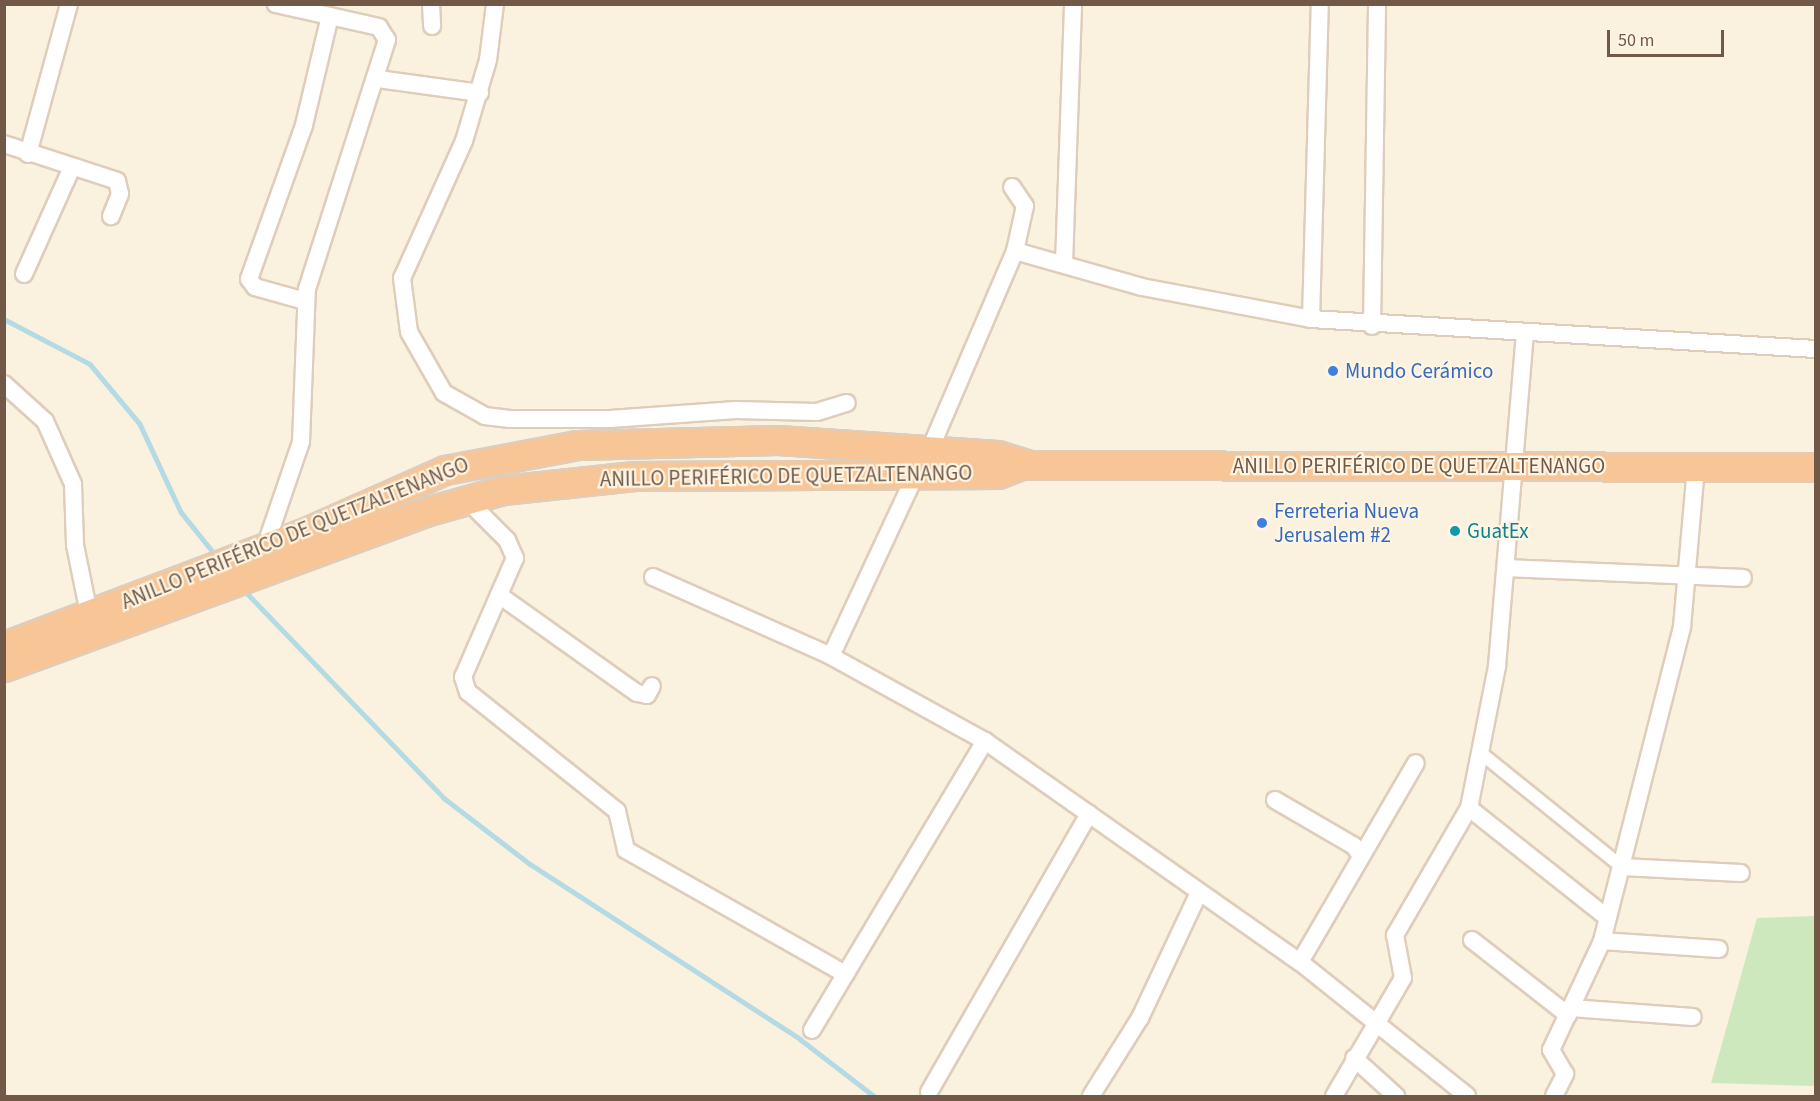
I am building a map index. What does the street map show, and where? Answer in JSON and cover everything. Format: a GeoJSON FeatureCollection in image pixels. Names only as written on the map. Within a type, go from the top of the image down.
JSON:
{"type":"FeatureCollection","features":[{"type":"Feature","properties":{"kind":"highway","name":"ANILLO PERIFÉRICO DE QUETZALTENANGO"},"geometry":{"type":"LineString","coordinates":[[4,667],[231,571],[265,547],[444,470],[517,452],[615,442],[825,444],[922,464]]}},
{"type":"Feature","properties":{"kind":"highway","name":"ANILLO PERIFÉRICO DE QUETZALTENANGO"},"geometry":{"type":"LineString","coordinates":[[4,646],[89,614],[467,500],[582,479],[922,464],[997,455],[1022,465],[1815,467]]}},
{"type":"Feature","properties":{"kind":"street"},"geometry":{"type":"LineString","coordinates":[[28,153],[69,4]]}},
{"type":"Feature","properties":{"kind":"street"},"geometry":{"type":"LineString","coordinates":[[265,547],[301,442],[305,302],[378,79],[385,31],[276,4]]}},
{"type":"Feature","properties":{"kind":"street"},"geometry":{"type":"LineString","coordinates":[[431,4],[432,26]]}},
{"type":"Feature","properties":{"kind":"street"},"geometry":{"type":"LineString","coordinates":[[495,4],[480,93],[464,141],[402,278],[409,332],[444,393],[485,416],[510,418],[610,419],[736,410],[817,412],[847,402]]}},
{"type":"Feature","properties":{"kind":"street"},"geometry":{"type":"LineString","coordinates":[[1064,264],[1073,4]]}},
{"type":"Feature","properties":{"kind":"street"},"geometry":{"type":"LineString","coordinates":[[1311,319],[1320,4]]}},
{"type":"Feature","properties":{"kind":"street"},"geometry":{"type":"LineString","coordinates":[[1372,326],[1377,4]]}},
{"type":"Feature","properties":{"kind":"street"},"geometry":{"type":"LineString","coordinates":[[305,302],[255,287],[249,279],[304,124],[330,16]]}},
{"type":"Feature","properties":{"kind":"street"},"geometry":{"type":"LineString","coordinates":[[378,79],[480,93]]}},
{"type":"Feature","properties":{"kind":"street"},"geometry":{"type":"LineString","coordinates":[[4,144],[119,184],[111,216]]}},
{"type":"Feature","properties":{"kind":"street"},"geometry":{"type":"LineString","coordinates":[[24,274],[72,167]]}},
{"type":"Feature","properties":{"kind":"street"},"geometry":{"type":"LineString","coordinates":[[831,656],[922,464],[1015,250],[1025,206],[1012,187]]}},
{"type":"Feature","properties":{"kind":"street"},"geometry":{"type":"LineString","coordinates":[[1015,250],[1142,287],[1311,319],[1372,326],[1815,349]]}},
{"type":"Feature","properties":{"kind":"street"},"geometry":{"type":"LineString","coordinates":[[1334,1096],[1354,1058],[1403,978],[1395,935],[1469,808],[1482,754],[1507,568],[1518,466],[1525,333]]}},
{"type":"Feature","properties":{"kind":"street"},"geometry":{"type":"LineString","coordinates":[[4,384],[45,421],[73,484],[75,545],[89,614]]}},
{"type":"Feature","properties":{"kind":"street"},"geometry":{"type":"LineString","coordinates":[[817,412],[825,444]]}},
{"type":"Feature","properties":{"kind":"street"},"geometry":{"type":"LineString","coordinates":[[1554,1096],[1565,1074],[1551,1050],[1602,941],[1622,867],[1690,576],[1696,467]]}},
{"type":"Feature","properties":{"kind":"street"},"geometry":{"type":"LineString","coordinates":[[467,500],[514,552],[464,677],[468,692],[617,811],[626,850],[845,974]]}},
{"type":"Feature","properties":{"kind":"street"},"geometry":{"type":"LineString","coordinates":[[1507,568],[1743,579]]}},
{"type":"Feature","properties":{"kind":"street"},"geometry":{"type":"LineString","coordinates":[[653,577],[831,656],[985,741],[1198,894],[1300,962],[1378,1019],[1467,1096]]}},
{"type":"Feature","properties":{"kind":"street"},"geometry":{"type":"LineString","coordinates":[[498,595],[637,693],[647,695],[652,686]]}},
{"type":"Feature","properties":{"kind":"street"},"geometry":{"type":"LineString","coordinates":[[812,1030],[985,741]]}},
{"type":"Feature","properties":{"kind":"street"},"geometry":{"type":"LineString","coordinates":[[1482,754],[1622,867],[1742,873]]}},
{"type":"Feature","properties":{"kind":"street"},"geometry":{"type":"LineString","coordinates":[[1300,962],[1416,763]]}},
{"type":"Feature","properties":{"kind":"street"},"geometry":{"type":"LineString","coordinates":[[1275,800],[1354,846],[1361,856]]}},
{"type":"Feature","properties":{"kind":"street"},"geometry":{"type":"LineString","coordinates":[[1469,808],[1608,918]]}},
{"type":"Feature","properties":{"kind":"street"},"geometry":{"type":"LineString","coordinates":[[929,1092],[1089,814]]}},
{"type":"Feature","properties":{"kind":"street"},"geometry":{"type":"LineString","coordinates":[[1091,1096],[1144,1009],[1198,894]]}},
{"type":"Feature","properties":{"kind":"street"},"geometry":{"type":"LineString","coordinates":[[1472,940],[1569,1012],[1693,1017]]}},
{"type":"Feature","properties":{"kind":"street"},"geometry":{"type":"LineString","coordinates":[[1602,941],[1719,949]]}},
{"type":"Feature","properties":{"kind":"street"},"geometry":{"type":"LineString","coordinates":[[1354,1058],[1396,1096]]}},
{"type":"Feature","properties":{"kind":"green space"},"geometry":{"type":"Polygon","coordinates":[[[1815,916],[1815,1086],[1711,1083],[1757,918],[1815,916]]]}},
{"type":"Feature","properties":{"kind":"waterway"},"geometry":{"type":"LineString","coordinates":[[4,319],[90,364],[140,424],[181,512],[217,557]]}},
{"type":"Feature","properties":{"kind":"waterway"},"geometry":{"type":"LineString","coordinates":[[243,589],[444,798],[530,864],[800,1039],[874,1096]]}},
{"type":"Feature","properties":{"kind":"place","name":"Mundo Cerámico"},"geometry":{"type":"Point","coordinates":[1333,371]}},
{"type":"Feature","properties":{"kind":"place","name":"Ferreteria Nueva Jerusalem #2"},"geometry":{"type":"Point","coordinates":[1262,523]}},
{"type":"Feature","properties":{"kind":"place","name":"GuatEx"},"geometry":{"type":"Point","coordinates":[1455,531]}}]}
